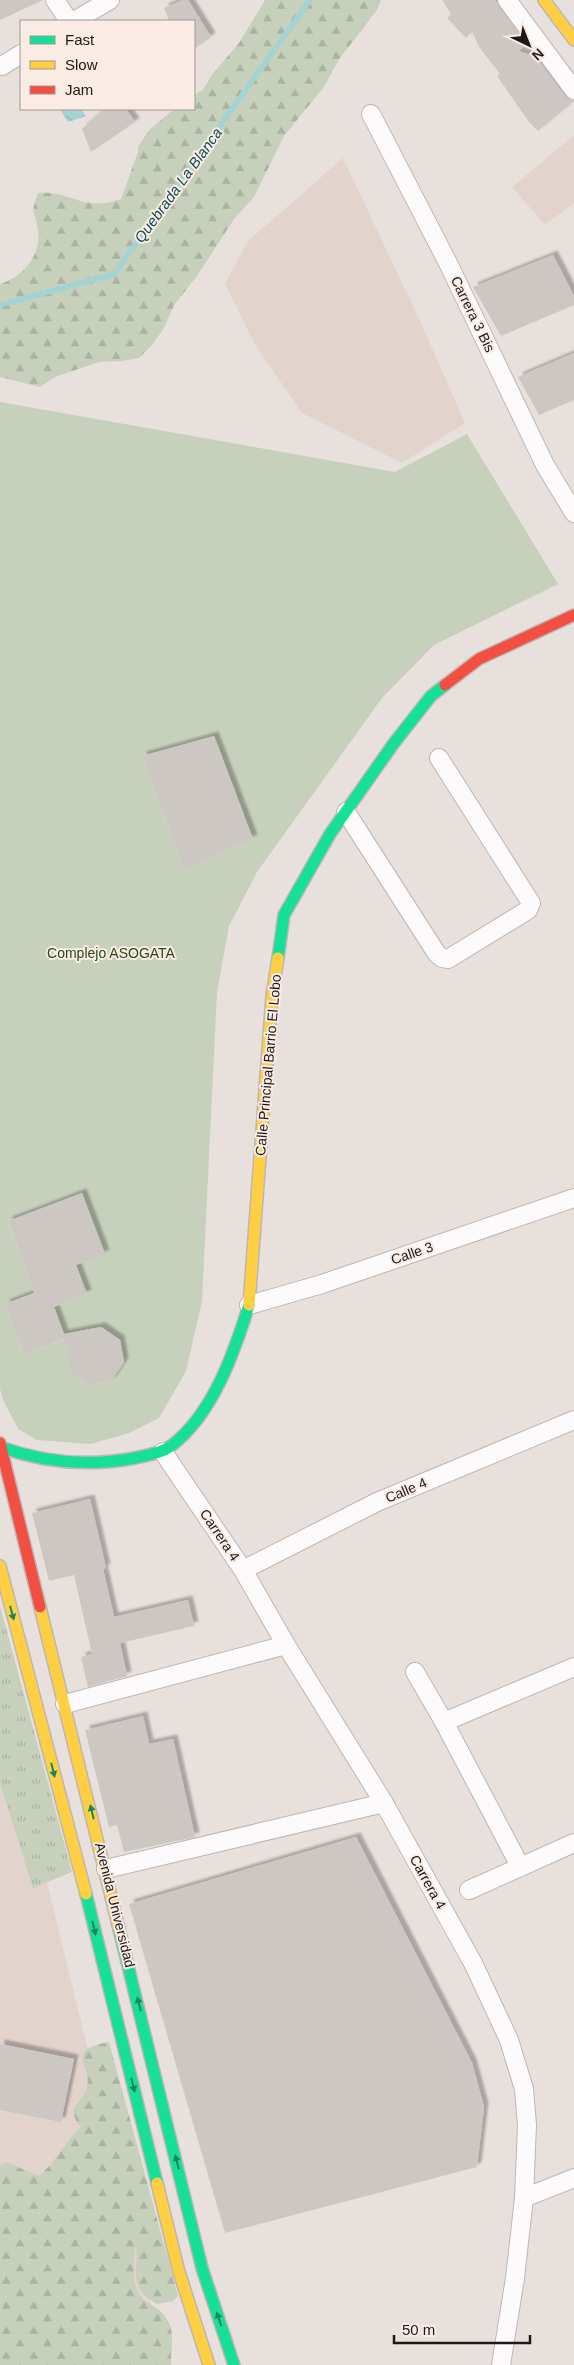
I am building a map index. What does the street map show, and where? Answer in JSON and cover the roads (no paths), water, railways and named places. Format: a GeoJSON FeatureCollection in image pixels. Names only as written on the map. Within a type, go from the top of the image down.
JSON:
{"type":"FeatureCollection","features":[{"type":"Feature","properties":{"kind":"street"},"geometry":{"type":"LineString","coordinates":[[56,0],[68,20]]}},
{"type":"Feature","properties":{"kind":"street"},"geometry":{"type":"LineString","coordinates":[[76,20],[110,0]]}},
{"type":"Feature","properties":{"kind":"street"},"geometry":{"type":"LineString","coordinates":[[507,0],[574,90]]}},
{"type":"Feature","properties":{"kind":"street"},"geometry":{"type":"LineString","coordinates":[[544,0],[574,40]]}},
{"type":"Feature","properties":{"kind":"street"},"geometry":{"type":"LineString","coordinates":[[2,66],[20,55]]}},
{"type":"Feature","properties":{"kind":"street","name":"Carrera 3 Bis"},"geometry":{"type":"LineString","coordinates":[[371,114],[448,262],[545,465],[574,513]]}},
{"type":"Feature","properties":{"kind":"street","name":"Calle Principal Barrio El Lobo"},"geometry":{"type":"LineString","coordinates":[[0,1446],[36,1460],[87,1465],[115,1463],[163,1452],[184,1434],[204,1406],[235,1347],[249,1305],[270,1015],[284,915],[330,834],[394,743],[432,696],[479,659],[544,627],[574,615]]}},
{"type":"Feature","properties":{"kind":"street"},"geometry":{"type":"LineString","coordinates":[[346,812],[437,954],[442,958],[448,959],[528,910],[531,903],[439,758]]}},
{"type":"Feature","properties":{"kind":"street","name":"Calle 3"},"geometry":{"type":"LineString","coordinates":[[249,1305],[322,1284],[574,1198]]}},
{"type":"Feature","properties":{"kind":"street","name":"Calle 4"},"geometry":{"type":"LineString","coordinates":[[243,1570],[377,1502],[574,1420]]}},
{"type":"Feature","properties":{"kind":"street","name":"Avenida Universidad"},"geometry":{"type":"LineString","coordinates":[[0,1446],[106,1869],[202,2268],[234,2365]]}},
{"type":"Feature","properties":{"kind":"street","name":"Carrera 4"},"geometry":{"type":"LineString","coordinates":[[163,1452],[243,1570],[286,1645],[384,1803],[473,1963],[509,2040],[525,2098],[527,2126],[524,2198],[515,2278],[502,2365]]}},
{"type":"Feature","properties":{"kind":"street","name":"Avenida Universidad"},"geometry":{"type":"LineString","coordinates":[[0,1566],[81,1876],[179,2272],[209,2365]]}},
{"type":"Feature","properties":{"kind":"street"},"geometry":{"type":"LineString","coordinates":[[65,1704],[286,1645]]}},
{"type":"Feature","properties":{"kind":"street"},"geometry":{"type":"LineString","coordinates":[[444,1722],[574,1667]]}},
{"type":"Feature","properties":{"kind":"street"},"geometry":{"type":"LineString","coordinates":[[416,1672],[520,1866]]}},
{"type":"Feature","properties":{"kind":"street"},"geometry":{"type":"LineString","coordinates":[[106,1869],[384,1803]]}},
{"type":"Feature","properties":{"kind":"street"},"geometry":{"type":"LineString","coordinates":[[469,1890],[574,1843]]}},
{"type":"Feature","properties":{"kind":"street"},"geometry":{"type":"LineString","coordinates":[[524,2198],[574,2178]]}},
{"type":"Feature","properties":{"kind":"water"},"geometry":{"type":"Polygon","coordinates":[[[61,110],[82,110],[86,116],[68,122],[61,110]]]}},
{"type":"Feature","properties":{"kind":"waterway","name":"Quebrada La Blanca"},"geometry":{"type":"LineString","coordinates":[[0,305],[114,274],[310,0]]}},
{"type":"Feature","properties":{"kind":"park label","name":"Complejo ASOGATA"},"geometry":{"type":"Point","coordinates":[111,953]}}]}
